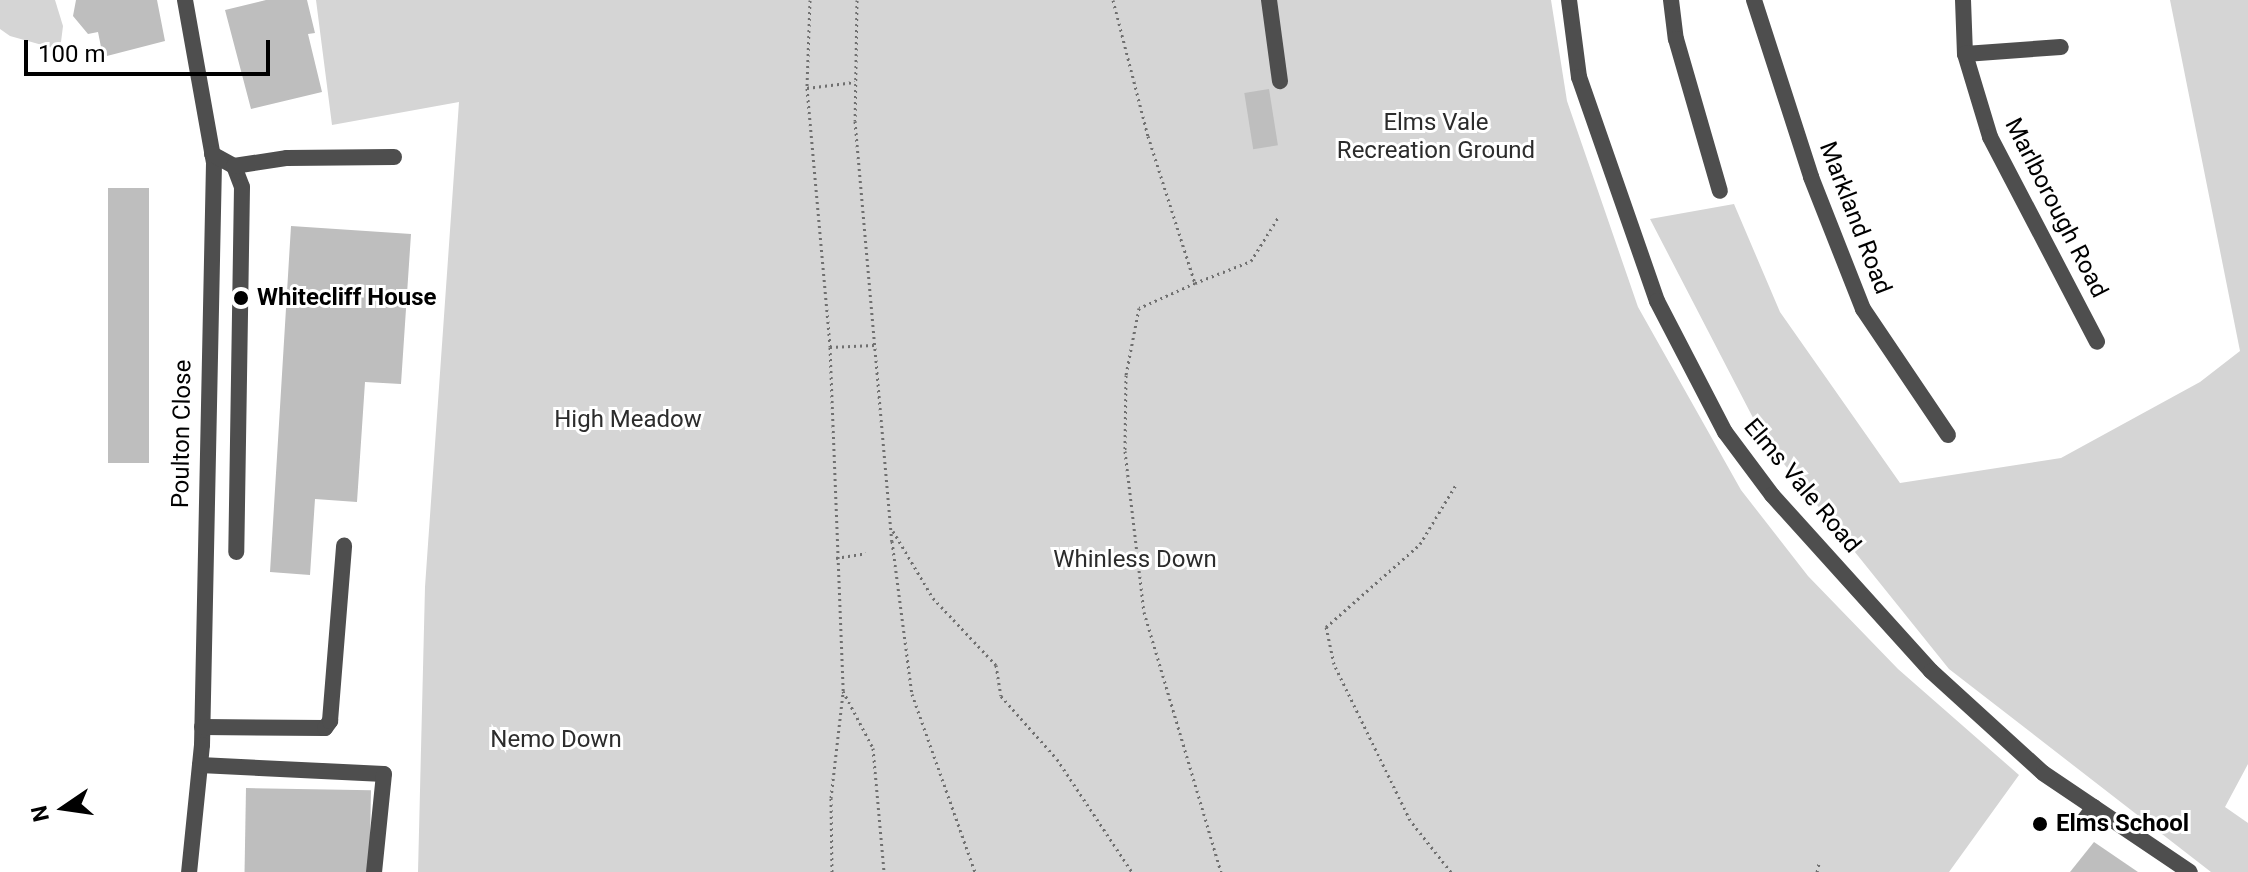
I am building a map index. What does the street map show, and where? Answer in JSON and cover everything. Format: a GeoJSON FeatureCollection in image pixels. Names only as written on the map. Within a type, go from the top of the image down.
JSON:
{"type":"FeatureCollection","features":[{"type":"Feature","properties":{"kind":"street","name":"Poulton Close"},"geometry":{"type":"LineString","coordinates":[[185,0],[212,154],[202,727],[189,872]]}},
{"type":"Feature","properties":{"kind":"street"},"geometry":{"type":"LineString","coordinates":[[1269,0],[1280,81]]}},
{"type":"Feature","properties":{"kind":"street","name":"Elms Vale Road"},"geometry":{"type":"LineString","coordinates":[[1569,0],[1579,77],[1657,301],[1725,432],[1772,495],[1931,671],[2053,790],[2094,807],[2190,872]]}},
{"type":"Feature","properties":{"kind":"street"},"geometry":{"type":"LineString","coordinates":[[1671,0],[1676,39],[1720,191]]}},
{"type":"Feature","properties":{"kind":"street","name":"Markland Road"},"geometry":{"type":"LineString","coordinates":[[1754,0],[1811,177],[1863,309],[1948,435]]}},
{"type":"Feature","properties":{"kind":"street","name":"Marlborough Road"},"geometry":{"type":"LineString","coordinates":[[1963,0],[1965,54],[1990,137],[2097,342]]}},
{"type":"Feature","properties":{"kind":"street"},"geometry":{"type":"LineString","coordinates":[[1965,54],[2061,47]]}},
{"type":"Feature","properties":{"kind":"street"},"geometry":{"type":"LineString","coordinates":[[212,154],[234,166],[287,158],[394,157]]}},
{"type":"Feature","properties":{"kind":"street"},"geometry":{"type":"LineString","coordinates":[[234,166],[242,187],[244,273],[234,474],[238,490],[236,552]]}},
{"type":"Feature","properties":{"kind":"street"},"geometry":{"type":"LineString","coordinates":[[202,727],[325,728],[330,721],[344,546]]}},
{"type":"Feature","properties":{"kind":"street"},"geometry":{"type":"LineString","coordinates":[[200,765],[384,774],[374,872]]}},
{"type":"Feature","properties":{"kind":"street"},"geometry":{"type":"LineString","coordinates":[[2082,823],[2094,807]]}},
{"type":"Feature","properties":{"kind":"path"},"geometry":{"type":"LineString","coordinates":[[810,0],[807,88],[830,347],[843,691],[831,798],[832,872]]}},
{"type":"Feature","properties":{"kind":"path"},"geometry":{"type":"LineString","coordinates":[[857,0],[856,81],[875,345],[891,527],[912,694],[975,872]]}},
{"type":"Feature","properties":{"kind":"path"},"geometry":{"type":"LineString","coordinates":[[1113,0],[1148,136],[1195,283]]}},
{"type":"Feature","properties":{"kind":"path"},"geometry":{"type":"LineString","coordinates":[[807,88],[856,81]]}},
{"type":"Feature","properties":{"kind":"path"},"geometry":{"type":"LineString","coordinates":[[1221,872],[1144,612],[1125,451],[1126,375],[1139,308],[1251,261],[1279,216]]}},
{"type":"Feature","properties":{"kind":"path"},"geometry":{"type":"LineString","coordinates":[[830,347],[875,345]]}},
{"type":"Feature","properties":{"kind":"path"},"geometry":{"type":"LineString","coordinates":[[1451,872],[1410,820],[1334,664],[1326,627],[1420,544],[1457,483]]}},
{"type":"Feature","properties":{"kind":"path"},"geometry":{"type":"LineString","coordinates":[[891,527],[933,598],[996,665],[1001,696],[1023,714],[1057,759],[1132,872]]}},
{"type":"Feature","properties":{"kind":"path"},"geometry":{"type":"LineString","coordinates":[[836,558],[866,553]]}},
{"type":"Feature","properties":{"kind":"path"},"geometry":{"type":"LineString","coordinates":[[843,691],[873,748],[884,872]]}},
{"type":"Feature","properties":{"kind":"path"},"geometry":{"type":"LineString","coordinates":[[1817,872],[1819,863]]}},
{"type":"Feature","properties":{"kind":"green space"},"geometry":{"type":"Polygon","coordinates":[[[0,0],[55,0],[63,26],[60,50],[10,36],[0,29],[0,0]]]}},
{"type":"Feature","properties":{"kind":"green space"},"geometry":{"type":"Polygon","coordinates":[[[316,0],[1551,0],[1567,101],[1638,307],[1741,490],[1808,576],[1898,669],[2019,775],[1949,872],[418,872],[425,587],[459,102],[332,125],[316,0]]]}},
{"type":"Feature","properties":{"kind":"green space"},"geometry":{"type":"Polygon","coordinates":[[[2170,0],[2248,0],[2248,764],[2225,807],[2248,823],[2248,872],[2211,872],[1949,669],[1764,439],[1650,219],[1734,204],[1780,312],[1900,483],[2061,458],[2200,382],[2240,351],[2170,0]]]}},
{"type":"Feature","properties":{"kind":"building"},"geometry":{"type":"Polygon","coordinates":[[[76,0],[157,0],[165,41],[103,57],[98,32],[88,34],[73,16],[76,0]]]}},
{"type":"Feature","properties":{"kind":"building"},"geometry":{"type":"Polygon","coordinates":[[[266,0],[307,0],[315,33],[308,34],[322,92],[251,109],[225,10],[266,0]]]}},
{"type":"Feature","properties":{"kind":"building"},"geometry":{"type":"Polygon","coordinates":[[[1269,89],[1278,145],[1253,149],[1244,93],[1269,89]]]}},
{"type":"Feature","properties":{"kind":"building"},"geometry":{"type":"Polygon","coordinates":[[[108,188],[149,188],[149,463],[108,463],[108,188]]]}},
{"type":"Feature","properties":{"kind":"building"},"geometry":{"type":"Polygon","coordinates":[[[291,226],[411,234],[401,384],[365,382],[357,502],[315,499],[310,575],[270,572],[291,226]]]}},
{"type":"Feature","properties":{"kind":"building"},"geometry":{"type":"Polygon","coordinates":[[[246,788],[371,790],[370,872],[245,872],[246,788]]]}},
{"type":"Feature","properties":{"kind":"building"},"geometry":{"type":"Polygon","coordinates":[[[2094,842],[2138,872],[2070,872],[2094,842]]]}},
{"type":"Feature","properties":{"kind":"place","name":"Whitecliff House"},"geometry":{"type":"Point","coordinates":[241,298]}},
{"type":"Feature","properties":{"kind":"place","name":"Elms School"},"geometry":{"type":"Point","coordinates":[2040,824]}},
{"type":"Feature","properties":{"kind":"park label","name":"Elms Vale Recreation Ground"},"geometry":{"type":"Point","coordinates":[1436,137]}},
{"type":"Feature","properties":{"kind":"park label","name":"High Meadow"},"geometry":{"type":"Point","coordinates":[628,420]}},
{"type":"Feature","properties":{"kind":"park label","name":"Whinless Down"},"geometry":{"type":"Point","coordinates":[1135,560]}},
{"type":"Feature","properties":{"kind":"park label","name":"Nemo Down"},"geometry":{"type":"Point","coordinates":[556,740]}}]}
